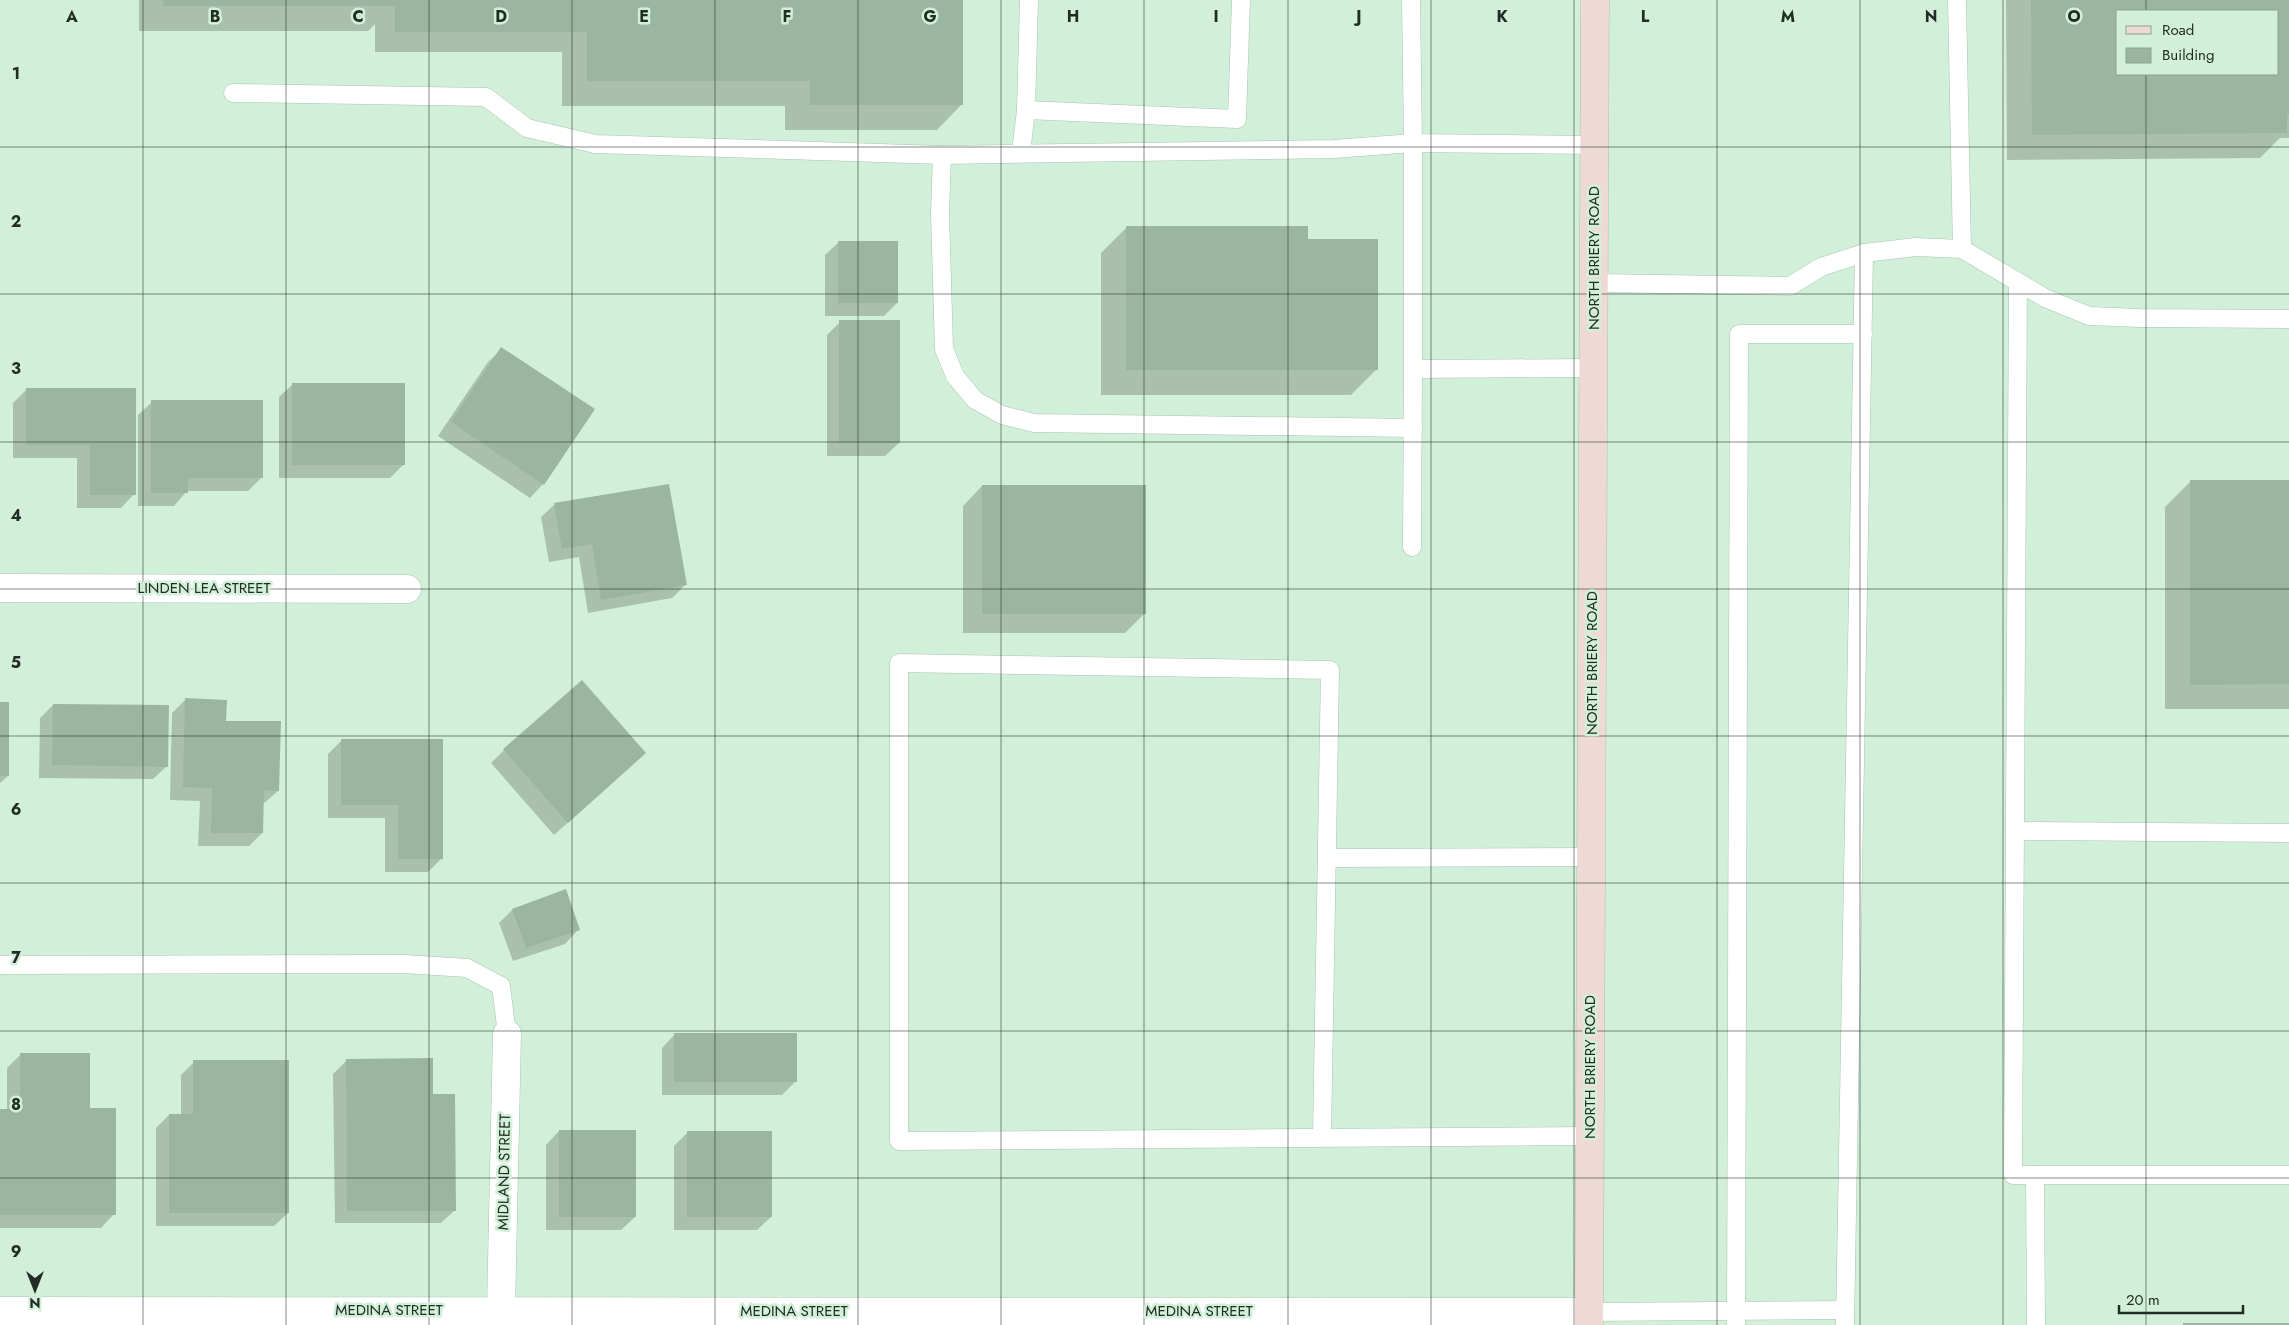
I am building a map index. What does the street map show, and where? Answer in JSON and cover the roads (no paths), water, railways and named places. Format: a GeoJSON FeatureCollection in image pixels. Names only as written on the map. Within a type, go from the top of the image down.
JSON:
{"type":"FeatureCollection","features":[{"type":"Feature","properties":{"kind":"street","name":"NORTH BRIERY ROAD"},"geometry":{"type":"LineString","coordinates":[[1589,1318],[1595,0]]}},
{"type":"Feature","properties":{"kind":"street","name":"LINDEN LEA STREET"},"geometry":{"type":"LineString","coordinates":[[0,588],[407,589]]}},
{"type":"Feature","properties":{"kind":"street","name":"MIDLAND STREET"},"geometry":{"type":"LineString","coordinates":[[501,1310],[507,1034]]}},
{"type":"Feature","properties":{"kind":"street","name":"MEDINA STREET"},"geometry":{"type":"LineString","coordinates":[[0,1311],[501,1310],[561,1318],[1589,1318]]}},
{"type":"Feature","properties":{"kind":"lane"},"geometry":{"type":"LineString","coordinates":[[1021,153],[1026,110],[1029,0]]}},
{"type":"Feature","properties":{"kind":"lane"},"geometry":{"type":"LineString","coordinates":[[1026,110],[1237,119],[1241,0]]}},
{"type":"Feature","properties":{"kind":"lane"},"geometry":{"type":"LineString","coordinates":[[1411,0],[1413,143],[1412,547]]}},
{"type":"Feature","properties":{"kind":"lane"},"geometry":{"type":"LineString","coordinates":[[1957,0],[1962,249]]}},
{"type":"Feature","properties":{"kind":"lane"},"geometry":{"type":"LineString","coordinates":[[233,93],[486,97],[527,128],[595,144],[942,154],[1334,149],[1413,143],[1594,145]]}},
{"type":"Feature","properties":{"kind":"lane"},"geometry":{"type":"LineString","coordinates":[[942,154],[940,213],[944,349],[955,376],[975,400],[1002,416],[1034,423],[1413,428]]}},
{"type":"Feature","properties":{"kind":"lane"},"geometry":{"type":"LineString","coordinates":[[1594,283],[1790,286],[1820,266],[1864,253],[1916,247],[1962,249],[2045,298],[2089,316],[2289,319]]}},
{"type":"Feature","properties":{"kind":"lane"},"geometry":{"type":"LineString","coordinates":[[1589,1318],[1845,1318],[1864,253]]}},
{"type":"Feature","properties":{"kind":"lane"},"geometry":{"type":"LineString","coordinates":[[2018,282],[2013,1175],[2289,1175]]}},
{"type":"Feature","properties":{"kind":"lane"},"geometry":{"type":"LineString","coordinates":[[1736,1318],[1739,334],[1863,334]]}},
{"type":"Feature","properties":{"kind":"lane"},"geometry":{"type":"LineString","coordinates":[[1413,369],[1593,368]]}},
{"type":"Feature","properties":{"kind":"lane"},"geometry":{"type":"LineString","coordinates":[[1322,1138],[1330,670],[899,663],[899,1141],[1322,1138],[1590,1136]]}},
{"type":"Feature","properties":{"kind":"lane"},"geometry":{"type":"LineString","coordinates":[[2015,831],[2289,833]]}},
{"type":"Feature","properties":{"kind":"lane"},"geometry":{"type":"LineString","coordinates":[[1327,858],[1591,857]]}},
{"type":"Feature","properties":{"kind":"lane"},"geometry":{"type":"LineString","coordinates":[[0,965],[404,964],[467,968],[501,986],[507,1034]]}},
{"type":"Feature","properties":{"kind":"lane"},"geometry":{"type":"LineString","coordinates":[[2035,1175],[2036,1325]]}}]}
